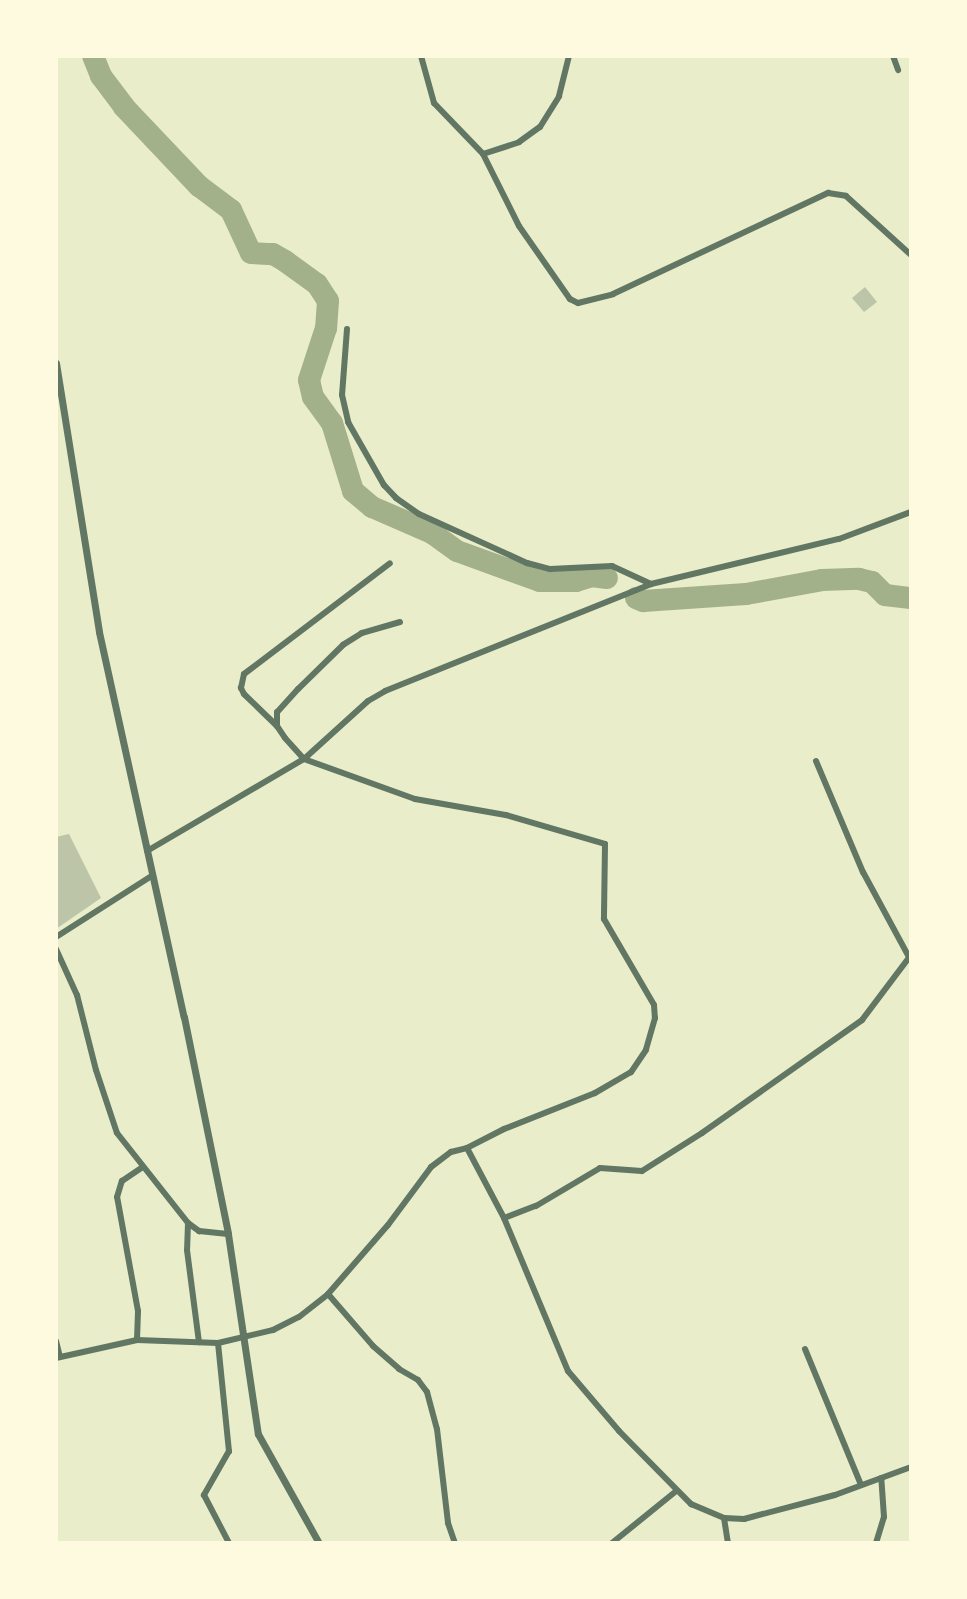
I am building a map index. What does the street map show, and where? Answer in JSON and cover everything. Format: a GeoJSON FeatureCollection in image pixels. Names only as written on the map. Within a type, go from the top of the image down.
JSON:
{"type":"FeatureCollection","features":[{"type":"Feature","properties":{"kind":"street"},"geometry":{"type":"LineString","coordinates":[[421,56],[434,103],[483,154],[525,235],[570,299],[578,303],[613,294],[828,193],[846,196],[911,255]]}},
{"type":"Feature","properties":{"kind":"street"},"geometry":{"type":"LineString","coordinates":[[483,154],[519,142],[540,127],[559,96],[569,56]]}},
{"type":"Feature","properties":{"kind":"street"},"geometry":{"type":"LineString","coordinates":[[893,56],[898,70]]}},
{"type":"Feature","properties":{"kind":"street"},"geometry":{"type":"LineString","coordinates":[[347,329],[342,395],[348,422],[384,485],[396,498],[419,514],[527,563],[550,569],[612,566],[651,584]]}},
{"type":"Feature","properties":{"kind":"street"},"geometry":{"type":"LineString","coordinates":[[56,363],[99,632],[150,877],[184,1017],[228,1234],[258,1434],[319,1543]]}},
{"type":"Feature","properties":{"kind":"street"},"geometry":{"type":"LineString","coordinates":[[147,851],[304,759],[368,701],[385,691],[651,584],[839,539],[911,512]]}},
{"type":"Feature","properties":{"kind":"street"},"geometry":{"type":"LineString","coordinates":[[56,1341],[58,1358],[137,1340],[218,1343],[241,1335],[273,1330],[299,1317],[328,1294],[388,1225],[431,1167],[451,1152],[467,1148],[616,1083],[631,1072],[646,1050],[655,1018],[654,1005],[604,919],[607,849],[600,843],[506,815],[415,799],[304,759],[277,726],[244,694],[241,688],[244,674],[390,563]]}},
{"type":"Feature","properties":{"kind":"street"},"geometry":{"type":"LineString","coordinates":[[277,726],[277,712],[343,645],[362,633],[400,622]]}},
{"type":"Feature","properties":{"kind":"street"},"geometry":{"type":"LineString","coordinates":[[504,1218],[536,1206],[600,1168],[642,1171],[702,1133],[862,1020],[910,956],[863,872],[816,761]]}},
{"type":"Feature","properties":{"kind":"street"},"geometry":{"type":"LineString","coordinates":[[56,937],[150,877]]}},
{"type":"Feature","properties":{"kind":"street"},"geometry":{"type":"LineString","coordinates":[[56,949],[77,995],[96,1070],[117,1133],[188,1223],[199,1231],[228,1234]]}},
{"type":"Feature","properties":{"kind":"street"},"geometry":{"type":"LineString","coordinates":[[467,1148],[504,1218],[568,1371],[675,1492],[699,1508],[724,1518],[744,1519],[911,1467]]}},
{"type":"Feature","properties":{"kind":"street"},"geometry":{"type":"LineString","coordinates":[[137,1340],[138,1311],[117,1197],[122,1181],[143,1167]]}},
{"type":"Feature","properties":{"kind":"street"},"geometry":{"type":"LineString","coordinates":[[188,1223],[187,1250],[199,1342]]}},
{"type":"Feature","properties":{"kind":"street"},"geometry":{"type":"LineString","coordinates":[[328,1294],[373,1346],[399,1369],[418,1380],[427,1392],[437,1429],[448,1523],[455,1543]]}},
{"type":"Feature","properties":{"kind":"street"},"geometry":{"type":"LineString","coordinates":[[218,1343],[229,1451],[204,1495],[229,1543]]}},
{"type":"Feature","properties":{"kind":"street"},"geometry":{"type":"LineString","coordinates":[[805,1349],[861,1485]]}},
{"type":"Feature","properties":{"kind":"street"},"geometry":{"type":"LineString","coordinates":[[876,1543],[884,1517],[881,1478]]}},
{"type":"Feature","properties":{"kind":"street"},"geometry":{"type":"LineString","coordinates":[[612,1543],[675,1492]]}},
{"type":"Feature","properties":{"kind":"street"},"geometry":{"type":"LineString","coordinates":[[724,1518],[728,1543]]}},
{"type":"Feature","properties":{"kind":"building"},"geometry":{"type":"Polygon","coordinates":[[[865,287],[877,302],[864,312],[852,298],[865,287]]]}},
{"type":"Feature","properties":{"kind":"building"},"geometry":{"type":"Polygon","coordinates":[[[69,834],[101,898],[56,929],[56,837],[69,834]]]}},
{"type":"Feature","properties":{"kind":"waterway"},"geometry":{"type":"LineString","coordinates":[[93,56],[101,76],[124,107],[199,186],[231,210],[251,253],[273,254],[285,261],[317,284],[328,301],[326,328],[309,380],[313,397],[332,423],[353,491],[372,507],[432,533],[457,551],[540,581],[576,581],[592,576],[607,578]]}},
{"type":"Feature","properties":{"kind":"waterway"},"geometry":{"type":"LineString","coordinates":[[636,598],[643,601],[746,594],[822,580],[859,579],[872,582],[885,595],[911,598]]}}]}
